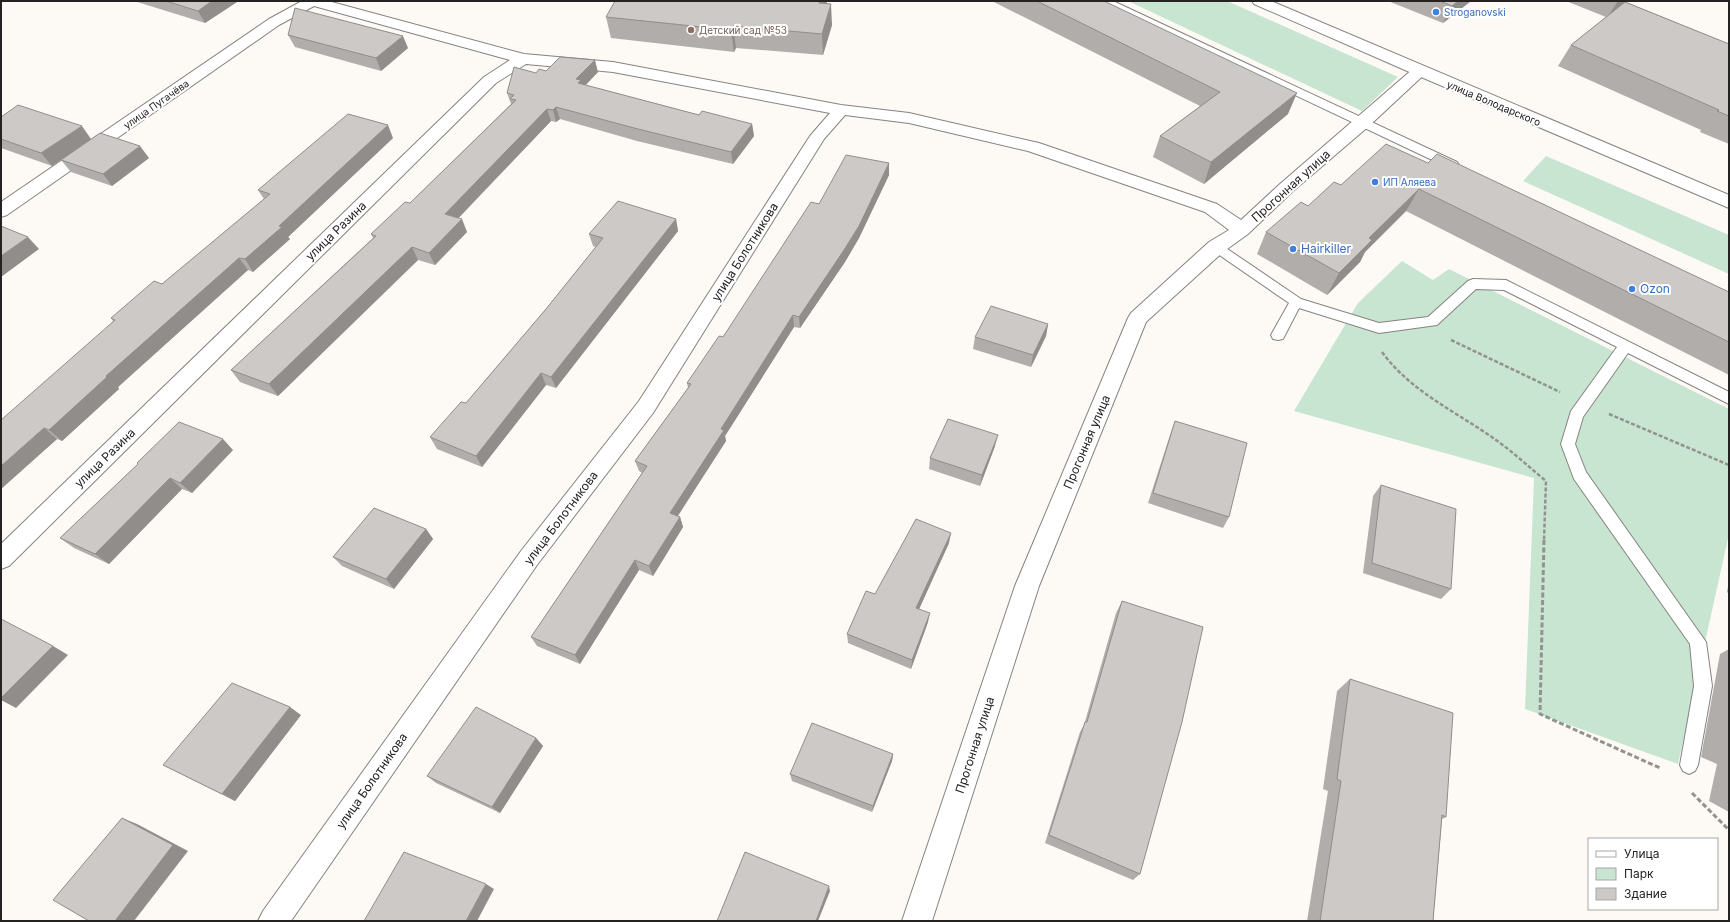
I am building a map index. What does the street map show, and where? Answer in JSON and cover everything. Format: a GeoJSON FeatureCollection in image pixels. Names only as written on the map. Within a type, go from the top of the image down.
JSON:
{"type":"FeatureCollection","features":[{"type":"Feature","properties":{"kind":"street"},"geometry":{"type":"LineString","coordinates":[[315,1],[523,59],[613,67],[841,110],[909,118],[1033,147],[1211,208],[1242,230]]}},
{"type":"Feature","properties":{"kind":"street","name":"улица Пугачёва"},"geometry":{"type":"LineString","coordinates":[[1,211],[274,22],[315,1]]}},
{"type":"Feature","properties":{"kind":"street","name":"улица Володарского"},"geometry":{"type":"LineString","coordinates":[[1259,1],[1729,202]]}},
{"type":"Feature","properties":{"kind":"street","name":"улица Разина"},"geometry":{"type":"LineString","coordinates":[[1,559],[490,80],[523,59]]}},
{"type":"Feature","properties":{"kind":"street","name":"Прогонная улица"},"geometry":{"type":"LineString","coordinates":[[917,921],[1027,586],[1138,318],[1216,247],[1242,230],[1286,188],[1420,71]]}},
{"type":"Feature","properties":{"kind":"street","name":"улица Болотникова"},"geometry":{"type":"LineString","coordinates":[[274,921],[530,558],[646,407],[818,136],[841,110]]}},
{"type":"Feature","properties":{"kind":"lane"},"geometry":{"type":"LineString","coordinates":[[1105,1],[1462,169]]}},
{"type":"Feature","properties":{"kind":"lane"},"geometry":{"type":"LineString","coordinates":[[1216,247],[1296,302],[1379,328],[1432,321],[1473,284],[1506,285],[1729,398]]}},
{"type":"Feature","properties":{"kind":"lane"},"geometry":{"type":"LineString","coordinates":[[1278,335],[1296,302]]}},
{"type":"Feature","properties":{"kind":"lane"},"geometry":{"type":"LineString","coordinates":[[1625,346],[1576,415],[1568,444],[1579,475],[1698,642],[1703,686],[1689,765]]}},
{"type":"Feature","properties":{"kind":"path"},"geometry":{"type":"LineString","coordinates":[[1379,328],[1376,346],[1393,367],[1440,405],[1496,440],[1546,481],[1540,714],[1667,771]]}},
{"type":"Feature","properties":{"kind":"path"},"geometry":{"type":"LineString","coordinates":[[1690,791],[1729,830]]}},
{"type":"Feature","properties":{"kind":"green space"},"geometry":{"type":"Polygon","coordinates":[[[1128,1],[1227,1],[1398,77],[1362,111],[1128,1]]]}},
{"type":"Feature","properties":{"kind":"green space"},"geometry":{"type":"Polygon","coordinates":[[[1546,156],[1729,235],[1729,274],[1523,181],[1546,156]]]}},
{"type":"Feature","properties":{"kind":"green space"},"geometry":{"type":"Polygon","coordinates":[[[1402,261],[1433,280],[1449,269],[1729,409],[1729,534],[1678,764],[1525,709],[1534,478],[1294,411],[1358,303],[1402,261]]]}},
{"type":"Feature","properties":{"kind":"building"},"geometry":{"type":"Polygon","coordinates":[[[166,1],[212,1],[198,11],[166,1]]]}},
{"type":"Feature","properties":{"kind":"building"},"geometry":{"type":"Polygon","coordinates":[[[615,1],[820,1],[819,3],[831,4],[822,34],[733,26],[731,30],[606,17],[615,1]]]}},
{"type":"Feature","properties":{"kind":"building"},"geometry":{"type":"Polygon","coordinates":[[[1037,1],[1104,1],[1297,93],[1211,162],[1160,136],[1220,92],[1037,1]]]}},
{"type":"Feature","properties":{"kind":"building"},"geometry":{"type":"Polygon","coordinates":[[[1440,1],[1458,1],[1452,6],[1440,1]]]}},
{"type":"Feature","properties":{"kind":"building"},"geometry":{"type":"Polygon","coordinates":[[[1625,2],[1729,44],[1729,116],[1717,111],[1719,110],[1571,45],[1625,2]]]}},
{"type":"Feature","properties":{"kind":"building"},"geometry":{"type":"Polygon","coordinates":[[[295,8],[403,36],[376,58],[288,35],[295,8]]]}},
{"type":"Feature","properties":{"kind":"building"},"geometry":{"type":"Polygon","coordinates":[[[560,57],[595,60],[576,79],[581,80],[578,83],[699,115],[702,111],[752,124],[731,152],[556,107],[553,110],[547,109],[445,214],[462,219],[429,253],[412,247],[269,384],[231,370],[376,236],[371,234],[405,202],[410,203],[516,100],[510,99],[514,95],[507,93],[514,67],[536,73],[539,69],[546,71],[560,57]]]}},
{"type":"Feature","properties":{"kind":"building"},"geometry":{"type":"Polygon","coordinates":[[[18,105],[82,126],[41,153],[1,139],[1,117],[18,105]]]}},
{"type":"Feature","properties":{"kind":"building"},"geometry":{"type":"Polygon","coordinates":[[[348,114],[388,125],[279,226],[282,227],[245,259],[239,258],[106,376],[107,377],[49,430],[44,428],[1,466],[1,420],[115,320],[111,318],[154,281],[162,284],[270,194],[258,190],[348,114]]]}},
{"type":"Feature","properties":{"kind":"building"},"geometry":{"type":"Polygon","coordinates":[[[100,133],[140,146],[103,174],[61,160],[100,133]]]}},
{"type":"Feature","properties":{"kind":"building"},"geometry":{"type":"Polygon","coordinates":[[[1386,144],[1428,163],[1437,154],[1729,292],[1729,342],[1419,189],[1369,238],[1372,240],[1339,273],[1266,232],[1301,202],[1308,206],[1334,182],[1341,185],[1386,144]]]}},
{"type":"Feature","properties":{"kind":"building"},"geometry":{"type":"Polygon","coordinates":[[[846,155],[889,163],[859,226],[844,250],[799,317],[793,315],[721,429],[724,430],[670,513],[680,517],[649,566],[635,560],[575,655],[531,637],[647,466],[635,461],[691,384],[687,383],[719,336],[723,337],[811,202],[819,204],[846,155]]]}},
{"type":"Feature","properties":{"kind":"building"},"geometry":{"type":"Polygon","coordinates":[[[618,201],[676,219],[551,377],[541,373],[476,456],[430,437],[461,402],[466,403],[546,309],[603,238],[589,234],[618,201]]]}},
{"type":"Feature","properties":{"kind":"building"},"geometry":{"type":"Polygon","coordinates":[[[1,226],[28,237],[1,256],[1,226]]]}},
{"type":"Feature","properties":{"kind":"building"},"geometry":{"type":"Polygon","coordinates":[[[991,306],[1048,324],[1033,355],[975,337],[991,306]]]}},
{"type":"Feature","properties":{"kind":"building"},"geometry":{"type":"Polygon","coordinates":[[[948,419],[998,435],[982,475],[930,458],[948,419]]]}},
{"type":"Feature","properties":{"kind":"building"},"geometry":{"type":"Polygon","coordinates":[[[1175,421],[1247,443],[1229,517],[1153,493],[1175,421]]]}},
{"type":"Feature","properties":{"kind":"building"},"geometry":{"type":"Polygon","coordinates":[[[179,422],[223,439],[180,483],[170,478],[95,554],[60,538],[138,464],[137,463],[179,422]]]}},
{"type":"Feature","properties":{"kind":"building"},"geometry":{"type":"Polygon","coordinates":[[[1381,485],[1456,509],[1451,589],[1372,563],[1381,485]]]}},
{"type":"Feature","properties":{"kind":"building"},"geometry":{"type":"Polygon","coordinates":[[[374,508],[426,529],[386,579],[333,557],[374,508]]]}},
{"type":"Feature","properties":{"kind":"building"},"geometry":{"type":"Polygon","coordinates":[[[916,519],[951,533],[916,608],[930,613],[912,660],[847,634],[866,591],[875,594],[916,519]]]}},
{"type":"Feature","properties":{"kind":"building"},"geometry":{"type":"Polygon","coordinates":[[[1122,601],[1203,627],[1182,722],[1140,874],[1049,835],[1085,722],[1087,722],[1122,601]]]}},
{"type":"Feature","properties":{"kind":"building"},"geometry":{"type":"Polygon","coordinates":[[[1,619],[53,646],[1,698],[1,619]]]}},
{"type":"Feature","properties":{"kind":"building"},"geometry":{"type":"Polygon","coordinates":[[[1350,679],[1453,713],[1446,817],[1442,815],[1433,921],[1320,921],[1341,781],[1337,779],[1350,679]]]}},
{"type":"Feature","properties":{"kind":"building"},"geometry":{"type":"Polygon","coordinates":[[[232,683],[290,707],[222,794],[163,765],[232,683]]]}},
{"type":"Feature","properties":{"kind":"building"},"geometry":{"type":"Polygon","coordinates":[[[476,707],[536,738],[492,807],[427,776],[476,707]]]}},
{"type":"Feature","properties":{"kind":"building"},"geometry":{"type":"Polygon","coordinates":[[[812,723],[893,754],[873,806],[790,774],[812,723]]]}},
{"type":"Feature","properties":{"kind":"building"},"geometry":{"type":"Polygon","coordinates":[[[122,818],[173,845],[115,921],[89,921],[53,900],[122,818]]]}},
{"type":"Feature","properties":{"kind":"building"},"geometry":{"type":"Polygon","coordinates":[[[404,852],[486,884],[466,921],[364,921],[404,852]]]}},
{"type":"Feature","properties":{"kind":"building"},"geometry":{"type":"Polygon","coordinates":[[[745,852],[829,886],[816,921],[717,921],[745,852]]]}},
{"type":"Feature","properties":{"kind":"place","name":"Stroganovski"},"geometry":{"type":"Point","coordinates":[1436,12]}},
{"type":"Feature","properties":{"kind":"place","name":"Детский сад №53"},"geometry":{"type":"Point","coordinates":[691,30]}},
{"type":"Feature","properties":{"kind":"place","name":"ИП Аляева"},"geometry":{"type":"Point","coordinates":[1375,182]}},
{"type":"Feature","properties":{"kind":"place","name":"Hairkiller"},"geometry":{"type":"Point","coordinates":[1293,249]}},
{"type":"Feature","properties":{"kind":"place","name":"Ozon"},"geometry":{"type":"Point","coordinates":[1632,289]}}]}
